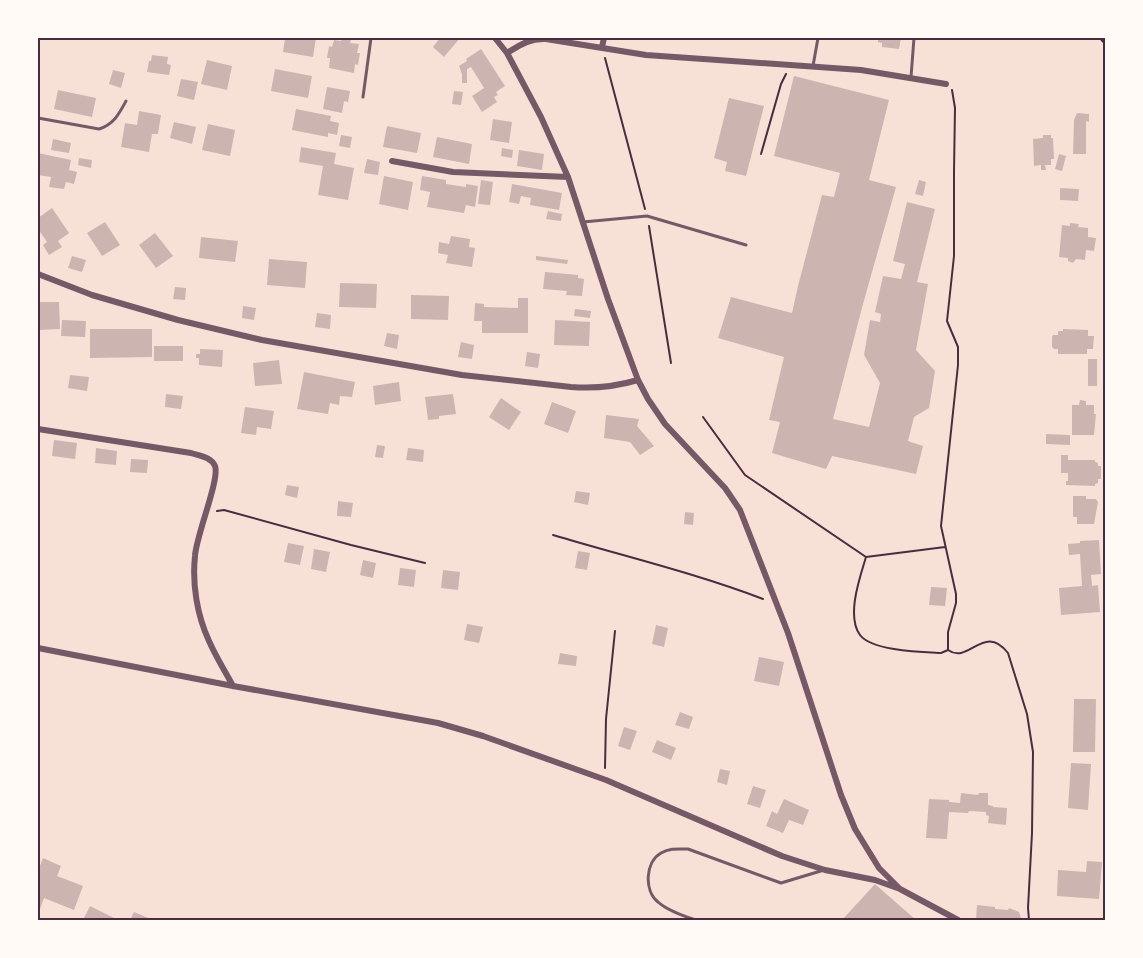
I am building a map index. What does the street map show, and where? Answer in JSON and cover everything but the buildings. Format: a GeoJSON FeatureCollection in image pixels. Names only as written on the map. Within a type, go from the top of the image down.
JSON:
{"type":"FeatureCollection","features":[{"type":"Feature","properties":{"kind":"street"},"geometry":{"type":"LineString","coordinates":[[495,38],[507,53],[541,117],[568,177],[608,299],[638,380],[665,424],[725,488],[740,510],[788,633],[841,795],[855,829],[879,868],[900,889]]}},
{"type":"Feature","properties":{"kind":"street"},"geometry":{"type":"LineString","coordinates":[[507,53],[536,38],[646,55],[861,70],[946,84]]}},
{"type":"Feature","properties":{"kind":"street"},"geometry":{"type":"LineString","coordinates":[[602,47],[604,38]]}},
{"type":"Feature","properties":{"kind":"street"},"geometry":{"type":"LineString","coordinates":[[392,161],[453,172],[568,177]]}},
{"type":"Feature","properties":{"kind":"street"},"geometry":{"type":"LineString","coordinates":[[38,274],[92,295],[178,320],[335,354],[462,375],[588,389],[614,387],[638,380]]}},
{"type":"Feature","properties":{"kind":"street"},"geometry":{"type":"LineString","coordinates":[[38,429],[191,453],[207,458],[214,464],[216,472],[213,488],[195,553],[196,601],[209,641],[233,686]]}},
{"type":"Feature","properties":{"kind":"street"},"geometry":{"type":"LineString","coordinates":[[38,648],[438,723],[483,736],[606,780],[782,856],[825,870],[875,880],[900,889],[958,921]]}},
{"type":"Feature","properties":{"kind":"lane"},"geometry":{"type":"LineString","coordinates":[[363,97],[371,38]]}},
{"type":"Feature","properties":{"kind":"lane"},"geometry":{"type":"LineString","coordinates":[[813,66],[818,38]]}},
{"type":"Feature","properties":{"kind":"lane"},"geometry":{"type":"LineString","coordinates":[[911,77],[914,38]]}},
{"type":"Feature","properties":{"kind":"lane"},"geometry":{"type":"LineString","coordinates":[[38,118],[99,129],[108,126],[116,119],[126,101]]}},
{"type":"Feature","properties":{"kind":"lane"},"geometry":{"type":"LineString","coordinates":[[583,222],[647,216],[746,245]]}},
{"type":"Feature","properties":{"kind":"lane"},"geometry":{"type":"LineString","coordinates":[[696,921],[657,902],[648,885],[650,868],[658,854],[672,848],[688,849],[781,883],[825,870]]}},
{"type":"Feature","properties":{"kind":"path"},"geometry":{"type":"LineString","coordinates":[[602,47],[647,216],[671,363]]}},
{"type":"Feature","properties":{"kind":"path"},"geometry":{"type":"LineString","coordinates":[[761,154],[781,84],[790,65]]}},
{"type":"Feature","properties":{"kind":"path"},"geometry":{"type":"LineString","coordinates":[[946,84],[951,88],[955,108],[954,256],[947,321],[958,347],[941,526],[956,594],[956,603],[948,632],[948,650]]}},
{"type":"Feature","properties":{"kind":"path"},"geometry":{"type":"LineString","coordinates":[[703,417],[745,475],[866,557],[945,547]]}},
{"type":"Feature","properties":{"kind":"path"},"geometry":{"type":"LineString","coordinates":[[204,516],[212,511],[224,510],[351,545],[424,562]]}},
{"type":"Feature","properties":{"kind":"path"},"geometry":{"type":"LineString","coordinates":[[553,535],[735,589],[777,605]]}},
{"type":"Feature","properties":{"kind":"path"},"geometry":{"type":"LineString","coordinates":[[866,557],[856,589],[854,608],[856,627],[860,635],[874,644],[898,650],[941,653],[948,650]]}},
{"type":"Feature","properties":{"kind":"path"},"geometry":{"type":"LineString","coordinates":[[606,780],[604,755],[606,719],[615,631]]}},
{"type":"Feature","properties":{"kind":"path"},"geometry":{"type":"LineString","coordinates":[[948,650],[954,654],[962,653],[986,642],[995,642],[1003,646],[1008,653],[1027,714],[1033,752],[1029,921]]}}]}
